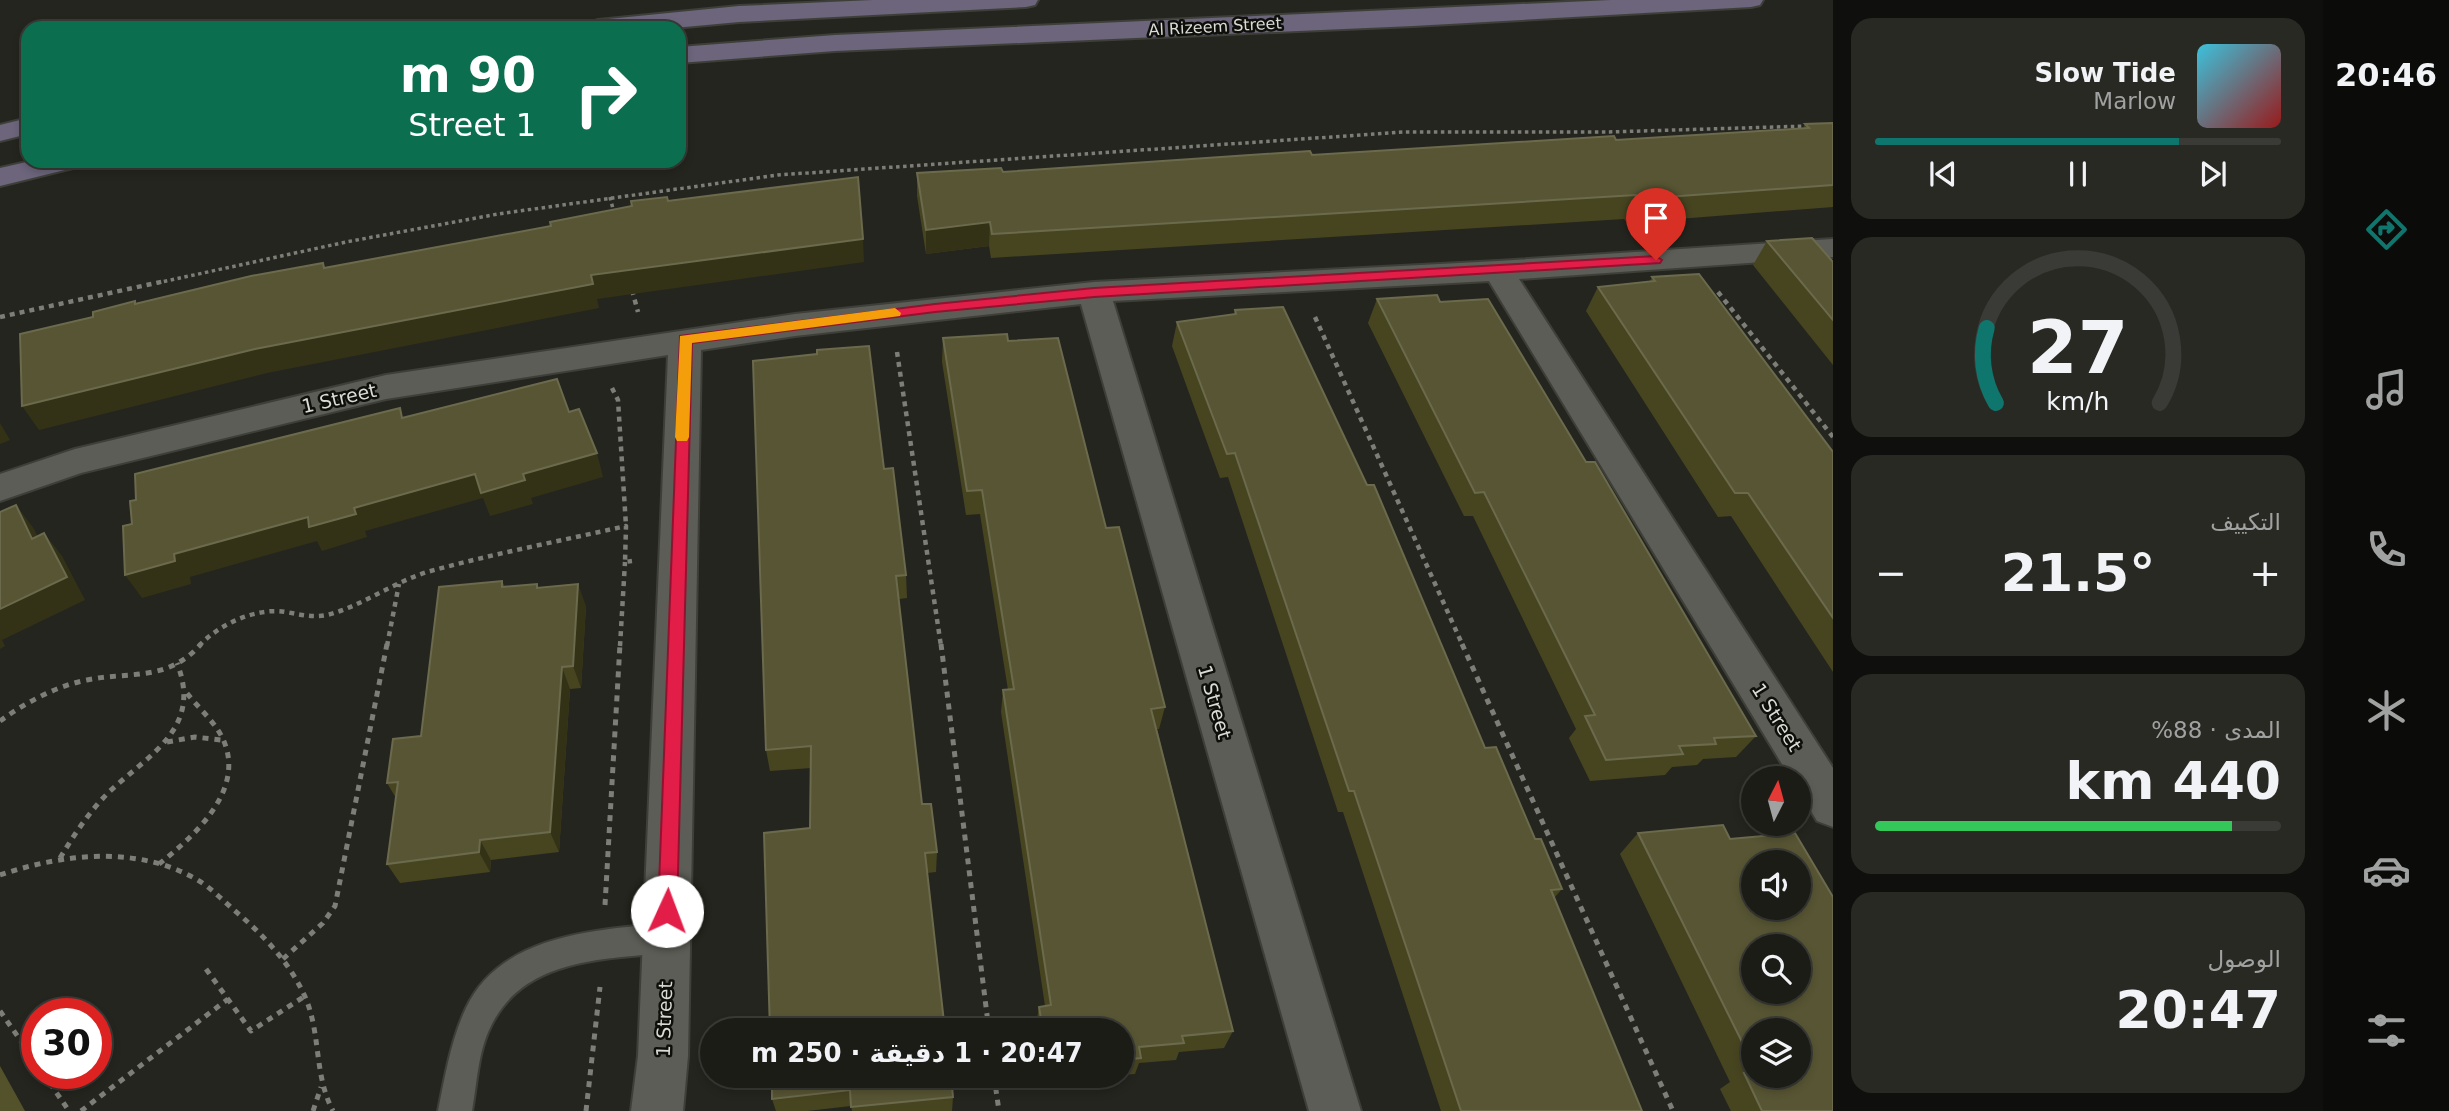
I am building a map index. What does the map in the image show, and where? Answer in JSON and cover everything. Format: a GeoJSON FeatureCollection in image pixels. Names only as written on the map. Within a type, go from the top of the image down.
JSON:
{"type":"FeatureCollection","features":[{"type":"Feature","properties":{"kind":"street"},"geometry":{"type":"LineString","coordinates":[[674,21],[751,14],[1026,0]]}},
{"type":"Feature","properties":{"kind":"street","name":"Al Rizeem Street"},"geometry":{"type":"LineString","coordinates":[[686,54],[835,43],[1413,18],[1751,0]]}},
{"type":"Feature","properties":{"kind":"street"},"geometry":{"type":"LineString","coordinates":[[0,133],[21,128]]}},
{"type":"Feature","properties":{"kind":"street"},"geometry":{"type":"LineString","coordinates":[[0,177],[38,168]]}},
{"type":"Feature","properties":{"kind":"street","name":"1 Street"},"geometry":{"type":"LineString","coordinates":[[0,488],[75,462],[386,387],[685,340],[935,308],[1094,292],[1499,271],[1833,248]]}},
{"type":"Feature","properties":{"kind":"street","name":"1 Street"},"geometry":{"type":"LineString","coordinates":[[1499,271],[1833,807]]}},
{"type":"Feature","properties":{"kind":"street","name":"1 Street"},"geometry":{"type":"LineString","coordinates":[[1094,292],[1335,1111]]}},
{"type":"Feature","properties":{"kind":"street","name":"1 Street"},"geometry":{"type":"LineString","coordinates":[[657,1111],[663,1056],[685,340]]}},
{"type":"Feature","properties":{"kind":"lane"},"geometry":{"type":"LineString","coordinates":[[454,1111],[478,1017],[504,981],[540,958],[667,938]]}},
{"type":"Feature","properties":{"kind":"path"},"geometry":{"type":"LineString","coordinates":[[0,317],[346,242],[498,214],[778,175],[1391,133],[1608,132],[1821,125]]}},
{"type":"Feature","properties":{"kind":"path"},"geometry":{"type":"LineString","coordinates":[[610,197],[616,224]]}},
{"type":"Feature","properties":{"kind":"path"},"geometry":{"type":"LineString","coordinates":[[629,277],[639,317]]}},
{"type":"Feature","properties":{"kind":"path"},"geometry":{"type":"LineString","coordinates":[[1711,283],[1833,437]]}},
{"type":"Feature","properties":{"kind":"path"},"geometry":{"type":"LineString","coordinates":[[1310,305],[1673,1111]]}},
{"type":"Feature","properties":{"kind":"path"},"geometry":{"type":"LineString","coordinates":[[896,342],[940,638],[987,1018]]}},
{"type":"Feature","properties":{"kind":"path"},"geometry":{"type":"LineString","coordinates":[[0,721],[30,701],[66,685],[161,671],[177,663],[227,625],[248,616],[267,612],[286,612],[302,617],[331,614],[425,573],[626,526],[603,946],[597,1026],[586,1111]]}},
{"type":"Feature","properties":{"kind":"path"},"geometry":{"type":"LineString","coordinates":[[625,562],[678,556]]}},
{"type":"Feature","properties":{"kind":"path"},"geometry":{"type":"LineString","coordinates":[[284,959],[323,923],[335,906],[399,583]]}},
{"type":"Feature","properties":{"kind":"path"},"geometry":{"type":"LineString","coordinates":[[60,859],[81,825],[106,795],[166,742],[184,712],[185,691],[177,663]]}},
{"type":"Feature","properties":{"kind":"path"},"geometry":{"type":"LineString","coordinates":[[158,865],[183,846],[204,824],[218,802],[226,781],[228,761],[225,743],[185,691]]}},
{"type":"Feature","properties":{"kind":"path"},"geometry":{"type":"LineString","coordinates":[[166,742],[195,737],[222,740]]}},
{"type":"Feature","properties":{"kind":"path"},"geometry":{"type":"LineString","coordinates":[[0,875],[60,859],[98,856],[134,859],[158,865],[194,878],[217,893],[264,935],[284,959],[305,996],[317,1038],[321,1086],[333,1111]]}},
{"type":"Feature","properties":{"kind":"path"},"geometry":{"type":"LineString","coordinates":[[206,969],[251,1031],[305,996]]}},
{"type":"Feature","properties":{"kind":"path"},"geometry":{"type":"LineString","coordinates":[[80,1111],[228,999]]}},
{"type":"Feature","properties":{"kind":"path"},"geometry":{"type":"LineString","coordinates":[[0,1011],[21,1041]]}},
{"type":"Feature","properties":{"kind":"path"},"geometry":{"type":"LineString","coordinates":[[313,1111],[321,1086]]}},
{"type":"Feature","properties":{"kind":"path"},"geometry":{"type":"LineString","coordinates":[[996,1088],[999,1111]]}},
{"type":"Feature","properties":{"kind":"path"},"geometry":{"type":"LineString","coordinates":[[54,1089],[69,1111]]}},
{"type":"Feature","properties":{"kind":"shaded area"},"geometry":{"type":"Polygon","coordinates":[[[0,1066],[25,1111],[0,1111],[0,1066]]]}},
{"type":"Feature","properties":{"kind":"building"},"geometry":{"type":"Polygon","coordinates":[[[1833,123],[1833,185],[1639,199],[1636,195],[992,234],[990,222],[926,230],[917,173],[1001,168],[1003,172],[1310,151],[1312,155],[1614,136],[1616,140],[1809,128],[1805,124],[1833,123]]]}},
{"type":"Feature","properties":{"kind":"building"},"geometry":{"type":"Polygon","coordinates":[[[858,177],[863,239],[591,275],[593,284],[255,349],[22,406],[20,334],[93,317],[93,312],[251,276],[323,263],[324,268],[551,226],[550,222],[632,206],[631,201],[667,197],[668,201],[858,177]]]}},
{"type":"Feature","properties":{"kind":"building"},"geometry":{"type":"Polygon","coordinates":[[[1812,238],[1833,262],[1833,320],[1767,241],[1812,238]]]}},
{"type":"Feature","properties":{"kind":"building"},"geometry":{"type":"Polygon","coordinates":[[[1699,274],[1833,452],[1833,618],[1748,493],[1735,493],[1598,287],[1655,281],[1652,277],[1699,274]]]}},
{"type":"Feature","properties":{"kind":"building"},"geometry":{"type":"Polygon","coordinates":[[[1437,295],[1440,302],[1488,299],[1586,462],[1595,462],[1756,736],[1714,738],[1716,744],[1679,746],[1683,754],[1606,760],[1585,716],[1595,715],[1484,492],[1475,493],[1377,299],[1437,295]]]}},
{"type":"Feature","properties":{"kind":"building"},"geometry":{"type":"Polygon","coordinates":[[[1283,307],[1367,485],[1374,485],[1485,748],[1496,747],[1535,839],[1541,839],[1562,889],[1551,890],[1642,1111],[1461,1111],[1354,791],[1349,791],[1235,453],[1227,454],[1177,322],[1236,314],[1235,310],[1283,307]]]}},
{"type":"Feature","properties":{"kind":"building"},"geometry":{"type":"Polygon","coordinates":[[[1007,334],[1008,341],[1058,338],[1106,528],[1119,527],[1165,707],[1151,709],[1233,1031],[1182,1036],[1184,1043],[1139,1047],[1141,1058],[1134,1059],[1134,1018],[1041,1018],[1039,1007],[1051,1005],[1003,690],[1014,689],[982,490],[967,491],[943,338],[1007,334]]]}},
{"type":"Feature","properties":{"kind":"building"},"geometry":{"type":"Polygon","coordinates":[[[869,346],[884,469],[893,468],[906,575],[896,576],[922,804],[931,804],[937,852],[925,853],[944,1018],[770,1018],[764,833],[810,828],[811,746],[766,750],[753,361],[817,354],[817,350],[869,346]]]}},
{"type":"Feature","properties":{"kind":"building"},"geometry":{"type":"Polygon","coordinates":[[[557,379],[569,412],[579,409],[597,453],[523,474],[525,480],[481,493],[475,474],[354,508],[356,514],[309,527],[308,517],[174,554],[175,561],[125,575],[123,526],[132,524],[130,501],[136,500],[135,474],[400,408],[402,418],[557,379]]]}},
{"type":"Feature","properties":{"kind":"building"},"geometry":{"type":"Polygon","coordinates":[[[16,505],[32,539],[44,533],[67,577],[0,609],[0,512],[16,505]]]}},
{"type":"Feature","properties":{"kind":"building"},"geometry":{"type":"Polygon","coordinates":[[[502,581],[502,587],[537,584],[537,588],[578,584],[573,666],[562,667],[550,832],[480,840],[479,852],[387,864],[398,782],[387,783],[393,739],[421,736],[439,587],[502,581]]]}},
{"type":"Feature","properties":{"kind":"building"},"geometry":{"type":"Polygon","coordinates":[[[1723,825],[1730,839],[1797,836],[1805,850],[1741,850],[1741,920],[1811,920],[1811,860],[1833,897],[1833,1111],[1762,1111],[1751,1088],[1811,1088],[1811,1018],[1741,1018],[1741,1040],[1638,833],[1723,825]]]}},
{"type":"Feature","properties":{"kind":"building"},"geometry":{"type":"Polygon","coordinates":[[[772,1088],[952,1088],[953,1097],[851,1107],[850,1090],[772,1099],[772,1088]]]}},
{"type":"Feature","properties":{"kind":"slow traffic"},"geometry":{"type":"LineString","coordinates":[[682,437],[685,340],[895,313]]}},
{"type":"Feature","properties":{"kind":"route"},"geometry":{"type":"LineString","coordinates":[[667,911],[685,340],[935,308],[1094,292],[1656,260]]}}]}
